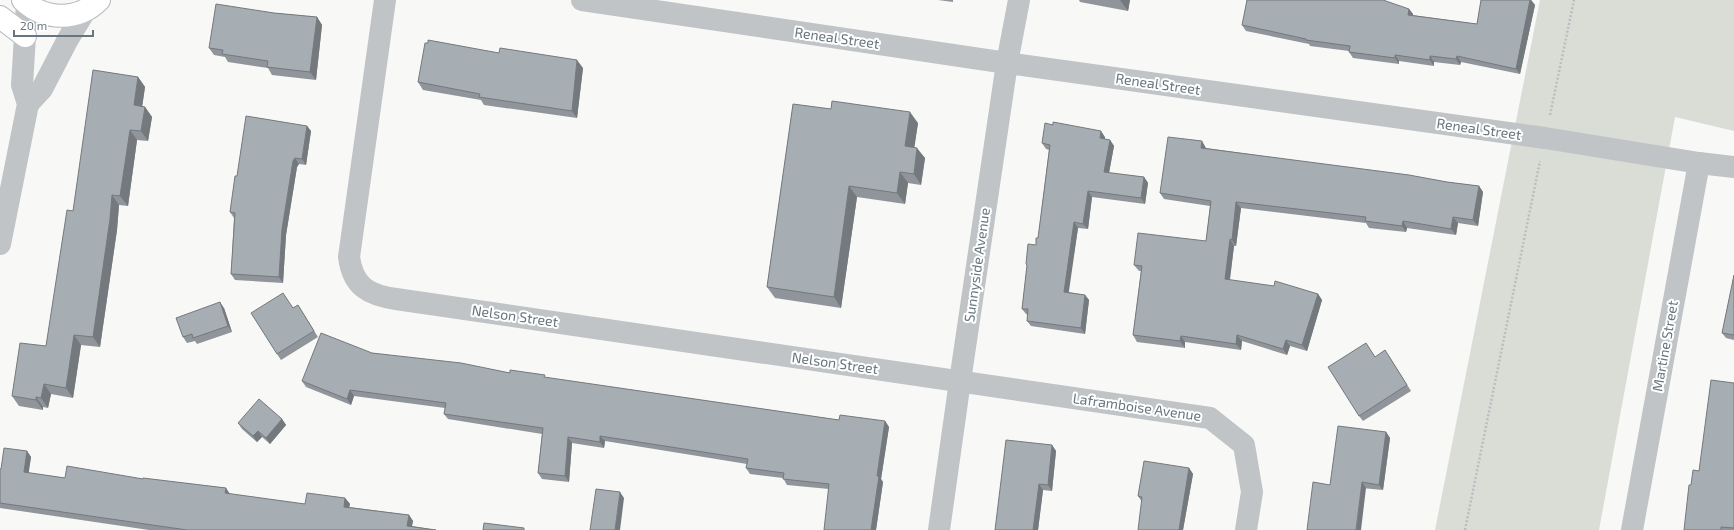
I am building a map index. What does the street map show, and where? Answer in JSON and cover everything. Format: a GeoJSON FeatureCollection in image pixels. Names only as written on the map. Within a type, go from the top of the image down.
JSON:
{"type":"FeatureCollection","features":[{"type":"Feature","properties":{"kind":"street","name":"Nelson Street"},"geometry":{"type":"LineString","coordinates":[[385,0],[349,257],[350,267],[355,278],[367,291],[378,296],[396,299],[960,381]]}},
{"type":"Feature","properties":{"kind":"street","name":"Reneal Street"},"geometry":{"type":"LineString","coordinates":[[582,0],[1007,63],[1545,138],[1699,163],[1734,167]]}},
{"type":"Feature","properties":{"kind":"street","name":"Sunnyside Avenue"},"geometry":{"type":"LineString","coordinates":[[939,530],[1007,63],[1019,0]]}},
{"type":"Feature","properties":{"kind":"street"},"geometry":{"type":"LineString","coordinates":[[25,2],[42,13],[53,16],[64,16],[92,5]]}},
{"type":"Feature","properties":{"kind":"street"},"geometry":{"type":"LineString","coordinates":[[0,244],[28,104],[22,85],[25,36],[25,2]]}},
{"type":"Feature","properties":{"kind":"street"},"geometry":{"type":"LineString","coordinates":[[28,104],[42,90],[92,5]]}},
{"type":"Feature","properties":{"kind":"street"},"geometry":{"type":"LineString","coordinates":[[0,17],[25,36]]}},
{"type":"Feature","properties":{"kind":"street","name":"Martine Street"},"geometry":{"type":"LineString","coordinates":[[1632,530],[1699,163]]}},
{"type":"Feature","properties":{"kind":"street","name":"Laframboise Avenue"},"geometry":{"type":"LineString","coordinates":[[960,381],[1210,418],[1244,445],[1252,492],[1246,530]]}},
{"type":"Feature","properties":{"kind":"path"},"geometry":{"type":"LineString","coordinates":[[1465,530],[1574,0]]}},
{"type":"Feature","properties":{"kind":"shaded area"},"geometry":{"type":"Polygon","coordinates":[[[1540,0],[1734,0],[1734,131],[1675,117],[1599,530],[1435,530],[1540,0]]]}},
{"type":"Feature","properties":{"kind":"building"},"geometry":{"type":"Polygon","coordinates":[[[1247,0],[1383,0],[1409,9],[1408,15],[1477,24],[1481,0],[1530,0],[1516,69],[1457,56],[1456,59],[1430,56],[1430,60],[1395,55],[1395,58],[1349,52],[1350,46],[1306,40],[1242,25],[1247,0]]]}},
{"type":"Feature","properties":{"kind":"building"},"geometry":{"type":"Polygon","coordinates":[[[216,4],[274,13],[317,17],[310,72],[267,67],[268,61],[222,54],[223,50],[209,48],[216,4]]]}},
{"type":"Feature","properties":{"kind":"building"},"geometry":{"type":"Polygon","coordinates":[[[428,40],[499,53],[500,48],[577,60],[572,111],[479,97],[480,94],[418,82],[425,43],[428,43],[428,40]]]}},
{"type":"Feature","properties":{"kind":"building"},"geometry":{"type":"Polygon","coordinates":[[[93,70],[138,77],[134,105],[145,107],[141,131],[130,130],[120,196],[112,195],[110,219],[93,337],[74,335],[66,388],[44,384],[41,398],[36,397],[36,400],[12,396],[20,343],[46,346],[67,210],[73,211],[93,70]]]}},
{"type":"Feature","properties":{"kind":"building"},"geometry":{"type":"Polygon","coordinates":[[[832,101],[910,112],[905,146],[917,148],[914,174],[900,172],[897,193],[849,186],[834,297],[767,287],[793,104],[831,109],[832,101]]]}},
{"type":"Feature","properties":{"kind":"building"},"geometry":{"type":"Polygon","coordinates":[[[246,116],[307,126],[302,159],[295,158],[293,161],[282,229],[279,277],[231,274],[235,213],[230,212],[246,116]]]}},
{"type":"Feature","properties":{"kind":"building"},"geometry":{"type":"Polygon","coordinates":[[[1053,122],[1101,131],[1100,138],[1110,140],[1104,172],[1144,177],[1141,198],[1088,191],[1083,224],[1074,222],[1064,292],[1085,295],[1081,328],[1027,321],[1028,309],[1022,309],[1028,244],[1036,245],[1036,238],[1038,238],[1050,145],[1042,143],[1045,123],[1053,125],[1053,122]]]}},
{"type":"Feature","properties":{"kind":"building"},"geometry":{"type":"Polygon","coordinates":[[[1168,137],[1202,141],[1201,148],[1409,175],[1479,186],[1473,220],[1453,217],[1451,229],[1403,221],[1402,226],[1365,221],[1366,217],[1236,202],[1232,240],[1230,239],[1225,279],[1274,286],[1275,281],[1318,294],[1302,345],[1286,340],[1283,349],[1237,335],[1236,344],[1181,336],[1180,341],[1133,335],[1142,266],[1134,265],[1138,233],[1206,241],[1211,201],[1160,193],[1168,137]]]}},
{"type":"Feature","properties":{"kind":"building"},"geometry":{"type":"Polygon","coordinates":[[[1734,275],[1734,335],[1722,333],[1734,275]]]}},
{"type":"Feature","properties":{"kind":"building"},"geometry":{"type":"Polygon","coordinates":[[[283,293],[293,308],[298,305],[314,331],[277,354],[251,313],[283,293]]]}},
{"type":"Feature","properties":{"kind":"building"},"geometry":{"type":"Polygon","coordinates":[[[220,302],[228,326],[193,338],[192,334],[183,337],[176,318],[220,302]]]}},
{"type":"Feature","properties":{"kind":"building"},"geometry":{"type":"Polygon","coordinates":[[[321,333],[372,353],[461,363],[510,373],[510,370],[545,375],[544,377],[839,420],[840,415],[885,421],[871,530],[824,530],[829,484],[783,479],[784,473],[746,468],[748,459],[600,436],[600,442],[568,437],[565,476],[538,473],[543,428],[444,414],[446,403],[350,390],[347,399],[302,381],[321,333]]]}},
{"type":"Feature","properties":{"kind":"building"},"geometry":{"type":"Polygon","coordinates":[[[1366,343],[1375,357],[1385,350],[1407,385],[1359,416],[1328,367],[1366,343]]]}},
{"type":"Feature","properties":{"kind":"building"},"geometry":{"type":"Polygon","coordinates":[[[1711,380],[1734,383],[1734,528],[1721,527],[1721,530],[1684,530],[1689,485],[1691,485],[1693,470],[1699,471],[1711,380]]]}},
{"type":"Feature","properties":{"kind":"building"},"geometry":{"type":"Polygon","coordinates":[[[259,399],[282,419],[266,438],[258,431],[253,436],[238,423],[259,399]]]}},
{"type":"Feature","properties":{"kind":"building"},"geometry":{"type":"Polygon","coordinates":[[[1338,426],[1386,432],[1379,485],[1362,482],[1356,530],[1307,530],[1313,482],[1330,485],[1338,426]]]}},
{"type":"Feature","properties":{"kind":"building"},"geometry":{"type":"Polygon","coordinates":[[[1006,440],[1052,445],[1048,485],[1039,484],[1033,530],[995,530],[1006,440]]]}},
{"type":"Feature","properties":{"kind":"building"},"geometry":{"type":"Polygon","coordinates":[[[4,448],[27,451],[24,472],[65,478],[67,466],[143,479],[226,488],[225,493],[305,504],[307,493],[345,498],[344,507],[409,515],[407,526],[436,530],[187,530],[0,503],[0,469],[4,448]]]}},
{"type":"Feature","properties":{"kind":"building"},"geometry":{"type":"Polygon","coordinates":[[[1144,461],[1189,468],[1179,530],[1138,530],[1142,497],[1138,496],[1144,461]]]}},
{"type":"Feature","properties":{"kind":"building"},"geometry":{"type":"Polygon","coordinates":[[[596,489],[620,492],[615,530],[590,530],[596,489]]]}},
{"type":"Feature","properties":{"kind":"building"},"geometry":{"type":"Polygon","coordinates":[[[484,523],[524,528],[524,530],[483,530],[484,523]]]}}]}
